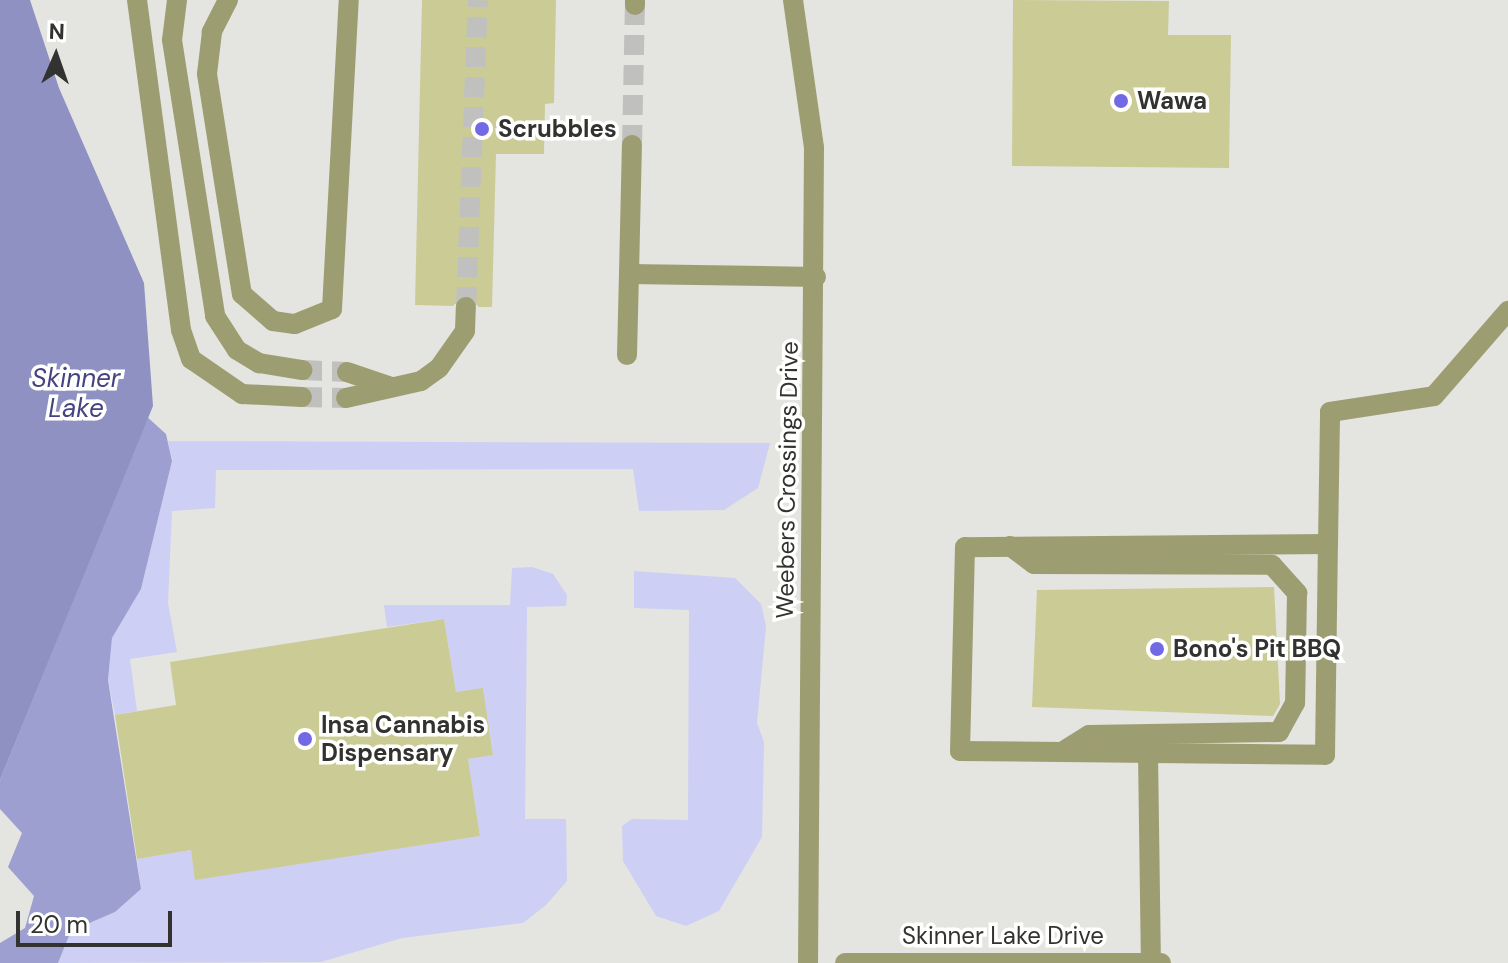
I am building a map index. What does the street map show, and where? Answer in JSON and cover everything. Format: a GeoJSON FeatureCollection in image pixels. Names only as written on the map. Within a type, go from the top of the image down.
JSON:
{"type":"FeatureCollection","features":[{"type":"Feature","properties":{"kind":"street"},"geometry":{"type":"LineString","coordinates":[[137,0],[178,314],[191,359],[242,394],[302,397]]}},
{"type":"Feature","properties":{"kind":"street"},"geometry":{"type":"LineString","coordinates":[[177,0],[172,40],[215,316],[237,350],[259,363],[302,370]]}},
{"type":"Feature","properties":{"kind":"street"},"geometry":{"type":"LineString","coordinates":[[228,0],[212,32],[207,74],[242,294],[273,321],[295,324],[332,309],[349,0]]}},
{"type":"Feature","properties":{"kind":"street","name":"Weebers Crossings Drive"},"geometry":{"type":"LineString","coordinates":[[793,0],[814,148],[816,277],[808,963]]}},
{"type":"Feature","properties":{"kind":"street"},"geometry":{"type":"LineString","coordinates":[[627,355],[632,145]]}},
{"type":"Feature","properties":{"kind":"street"},"geometry":{"type":"LineString","coordinates":[[629,274],[816,277]]}},
{"type":"Feature","properties":{"kind":"street"},"geometry":{"type":"LineString","coordinates":[[346,398],[391,387],[439,368],[465,331],[466,307]]}},
{"type":"Feature","properties":{"kind":"street"},"geometry":{"type":"LineString","coordinates":[[1328,544],[965,547],[960,751],[1325,755],[1330,412],[1434,396],[1508,311]]}},
{"type":"Feature","properties":{"kind":"street"},"geometry":{"type":"LineString","coordinates":[[347,372],[391,387]]}},
{"type":"Feature","properties":{"kind":"street"},"geometry":{"type":"LineString","coordinates":[[1010,546],[1034,564],[1272,565],[1297,593],[1295,703],[1279,732],[1089,735],[1062,752]]}},
{"type":"Feature","properties":{"kind":"street"},"geometry":{"type":"LineString","coordinates":[[1148,753],[1151,963]]}},
{"type":"Feature","properties":{"kind":"street","name":"Skinner Lake Drive"},"geometry":{"type":"LineString","coordinates":[[845,963],[1161,963]]}},
{"type":"Feature","properties":{"kind":"shaded area"},"geometry":{"type":"Polygon","coordinates":[[[134,405],[166,434],[172,461],[141,589],[112,638],[108,680],[141,889],[115,912],[71,931],[58,963],[0,963],[0,943],[25,928],[34,896],[8,867],[22,833],[0,809],[0,780],[72,603],[134,405]]]}},
{"type":"Feature","properties":{"kind":"shaded area"},"geometry":{"type":"Polygon","coordinates":[[[168,441],[770,443],[758,488],[724,510],[639,511],[633,469],[216,470],[215,508],[172,511],[168,603],[177,652],[130,659],[137,711],[115,715],[108,680],[112,638],[141,589],[172,461],[168,441]]]}},
{"type":"Feature","properties":{"kind":"shaded area"},"geometry":{"type":"Polygon","coordinates":[[[532,567],[553,574],[567,595],[566,606],[527,607],[525,819],[566,819],[567,881],[546,905],[523,923],[402,938],[321,962],[58,963],[71,931],[115,912],[141,889],[137,859],[191,850],[196,879],[480,836],[468,759],[493,754],[483,689],[456,692],[444,619],[387,627],[384,605],[510,605],[512,568],[532,567]]]}},
{"type":"Feature","properties":{"kind":"shaded area"},"geometry":{"type":"Polygon","coordinates":[[[634,571],[735,578],[761,604],[766,626],[757,723],[764,742],[762,837],[719,911],[686,926],[656,916],[623,861],[622,826],[632,819],[688,820],[689,610],[634,608],[634,571]]]}},
{"type":"Feature","properties":{"kind":"water","name":"Skinner Lake"},"geometry":{"type":"Polygon","coordinates":[[[0,0],[30,0],[59,88],[144,283],[153,406],[0,780],[0,0]]]}},
{"type":"Feature","properties":{"kind":"building","name":"Scrubbles"},"geometry":{"type":"Polygon","coordinates":[[[422,0],[556,0],[554,103],[545,104],[544,154],[496,154],[492,307],[479,307],[466,294],[453,306],[415,305],[422,0]]]}},
{"type":"Feature","properties":{"kind":"building","name":"Wawa"},"geometry":{"type":"Polygon","coordinates":[[[1013,0],[1169,1],[1168,35],[1231,35],[1229,168],[1012,166],[1013,0]]]}},
{"type":"Feature","properties":{"kind":"building","name":"Bono's Pit BBQ"},"geometry":{"type":"Polygon","coordinates":[[[1274,587],[1280,704],[1273,716],[1032,707],[1037,590],[1274,587]]]}},
{"type":"Feature","properties":{"kind":"building","name":"Insa Cannabis Dispensary"},"geometry":{"type":"Polygon","coordinates":[[[444,619],[456,692],[483,688],[493,755],[468,759],[480,836],[195,880],[191,850],[137,859],[115,715],[176,705],[170,662],[444,619]]]}},
{"type":"Feature","properties":{"kind":"tunnel"},"geometry":{"type":"LineString","coordinates":[[466,307],[478,0]]}},
{"type":"Feature","properties":{"kind":"tunnel"},"geometry":{"type":"LineString","coordinates":[[632,145],[635,5]]}},
{"type":"Feature","properties":{"kind":"tunnel"},"geometry":{"type":"LineString","coordinates":[[302,370],[347,372]]}},
{"type":"Feature","properties":{"kind":"tunnel"},"geometry":{"type":"LineString","coordinates":[[302,397],[346,398]]}},
{"type":"Feature","properties":{"kind":"place","name":"Wawa"},"geometry":{"type":"Point","coordinates":[1121,101]}},
{"type":"Feature","properties":{"kind":"place","name":"Scrubbles"},"geometry":{"type":"Point","coordinates":[482,129]}},
{"type":"Feature","properties":{"kind":"place","name":"Bono's Pit BBQ"},"geometry":{"type":"Point","coordinates":[1157,649]}},
{"type":"Feature","properties":{"kind":"place","name":"Insa Cannabis Dispensary"},"geometry":{"type":"Point","coordinates":[305,739]}}]}
